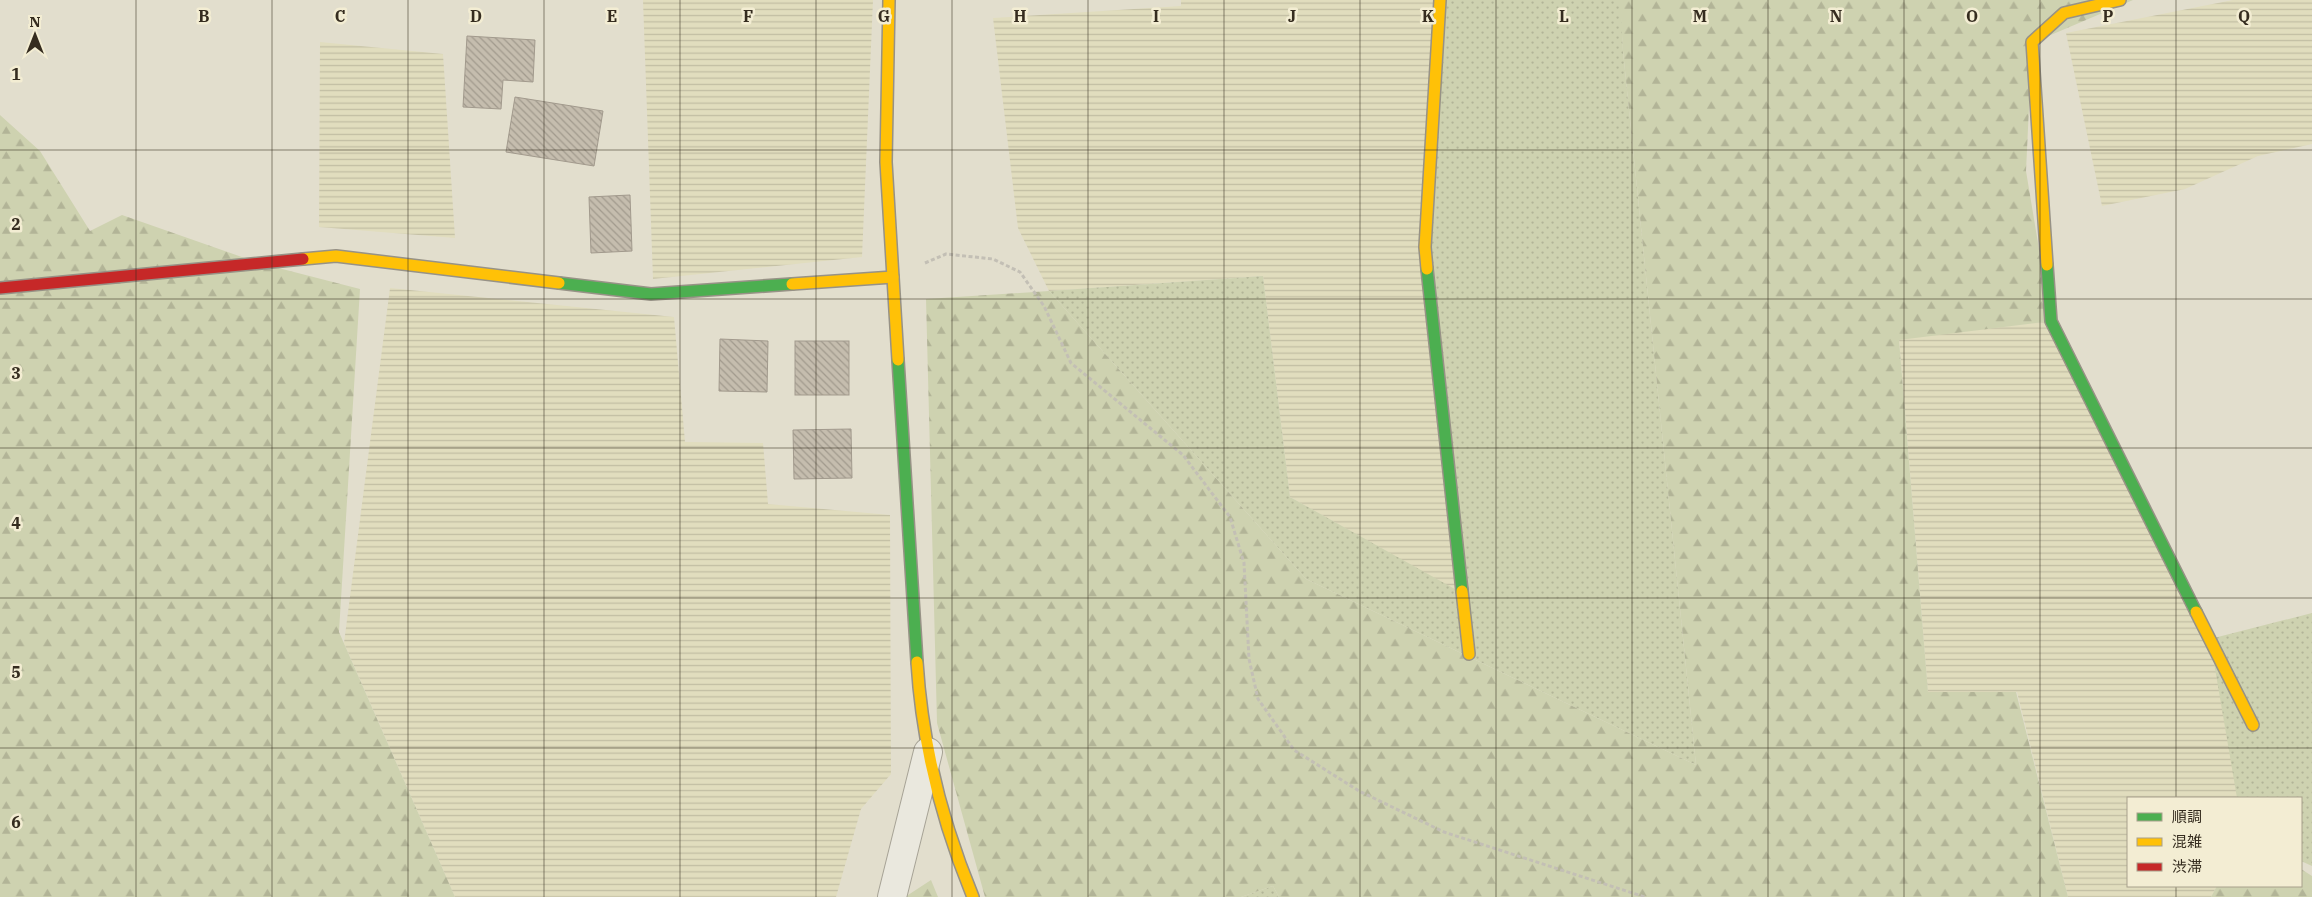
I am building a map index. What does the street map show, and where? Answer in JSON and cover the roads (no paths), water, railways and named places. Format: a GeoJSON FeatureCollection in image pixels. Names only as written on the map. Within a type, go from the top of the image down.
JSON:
{"type":"FeatureCollection","features":[{"type":"Feature","properties":{"kind":"street"},"geometry":{"type":"LineString","coordinates":[[889,0],[886,162],[918,686],[928,752],[939,803],[960,866],[973,897]]}},
{"type":"Feature","properties":{"kind":"street"},"geometry":{"type":"LineString","coordinates":[[1440,0],[1425,247],[1469,654]]}},
{"type":"Feature","properties":{"kind":"street"},"geometry":{"type":"LineString","coordinates":[[2120,0],[2064,14],[2032,42],[2051,321],[2253,725]]}},
{"type":"Feature","properties":{"kind":"street"},"geometry":{"type":"LineString","coordinates":[[0,288],[336,256],[651,294],[893,277]]}},
{"type":"Feature","properties":{"kind":"street"},"geometry":{"type":"LineString","coordinates":[[892,897],[928,752]]}}]}
